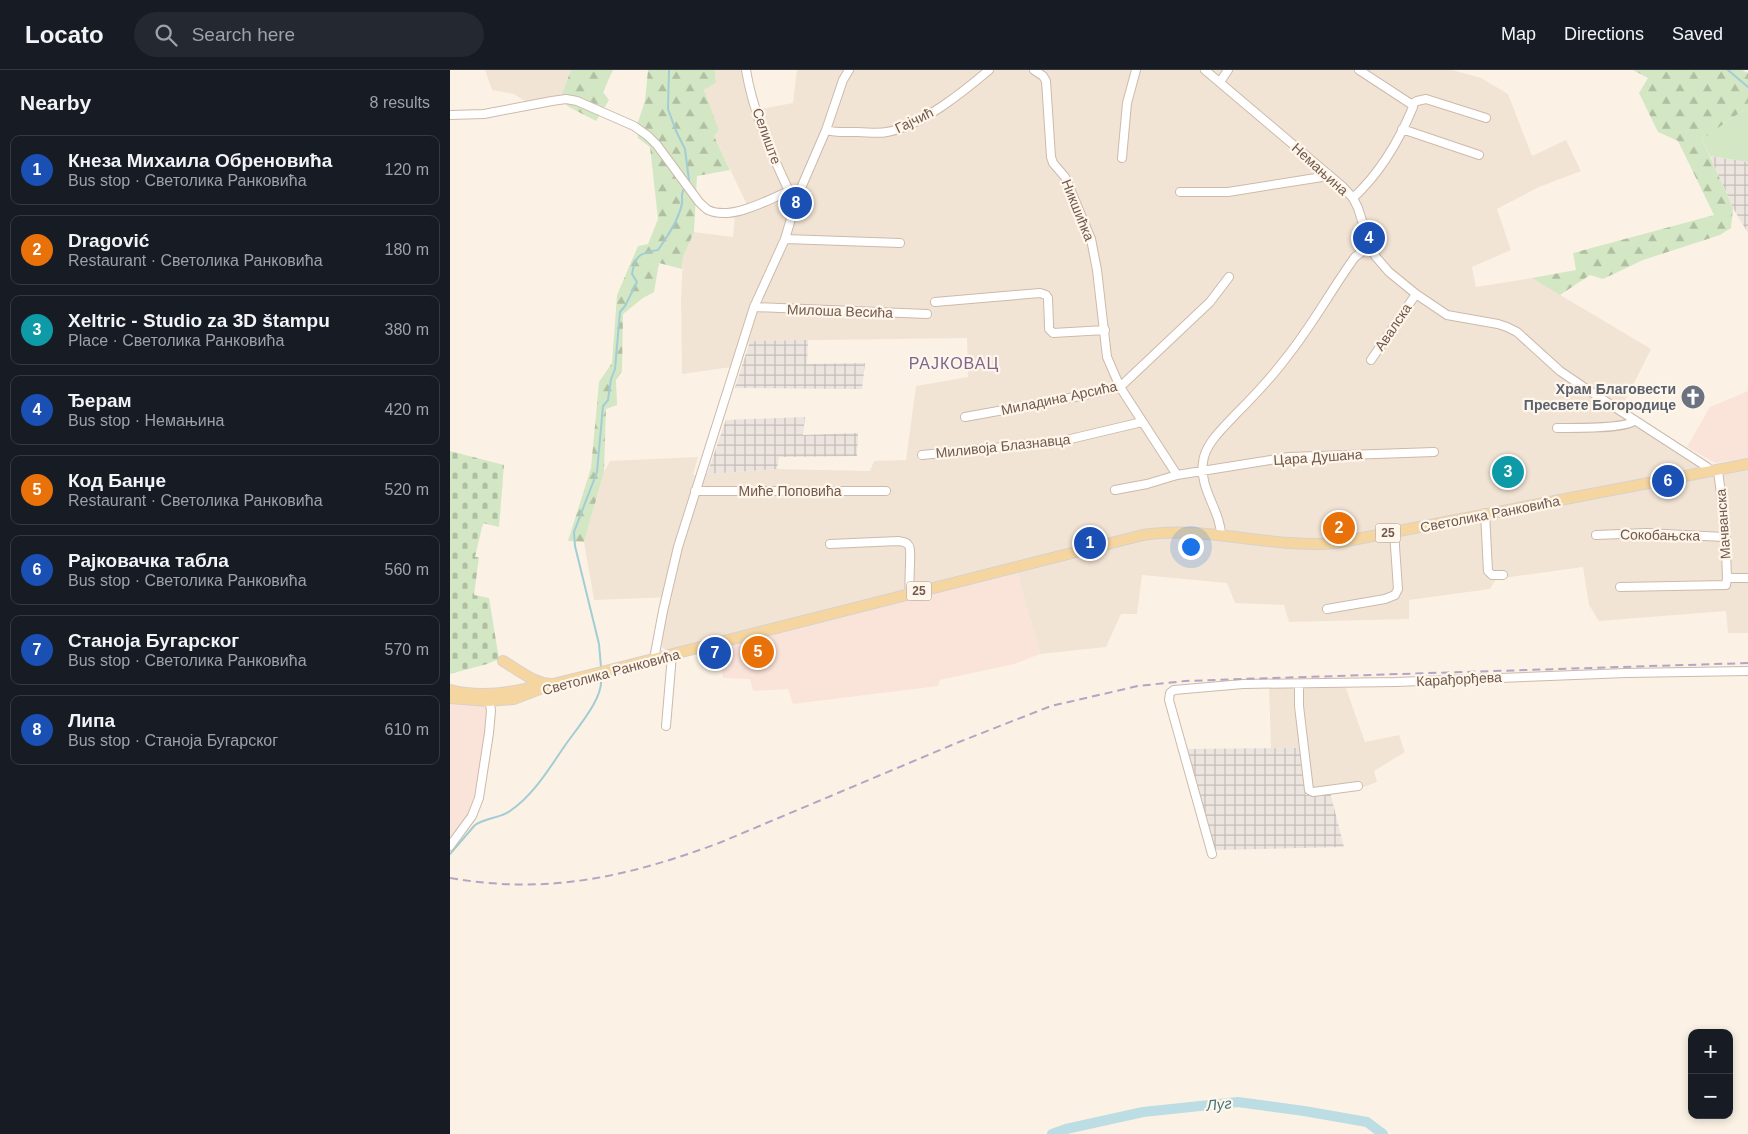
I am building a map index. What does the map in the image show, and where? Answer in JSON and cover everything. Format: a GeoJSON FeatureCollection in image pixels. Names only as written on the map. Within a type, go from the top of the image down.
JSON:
{"type":"FeatureCollection","features":[{"type":"Feature","properties":{"kind":"main road","name":"25"},"geometry":{"type":"LineString","coordinates":[[1714,471],[1748,464]]}},
{"type":"Feature","properties":{"kind":"main road","name":"Светолика Ранковића"},"geometry":{"type":"LineString","coordinates":[[450,698],[492,700],[526,696],[550,684],[672,655],[1143,535],[1180,532],[1275,542],[1312,544],[1343,542],[1714,471]]}},
{"type":"Feature","properties":{"kind":"main road"},"geometry":{"type":"LineString","coordinates":[[503,661],[527,676],[550,684]]}},
{"type":"Feature","properties":{"kind":"main road","name":"Светолика Ранковића"},"geometry":{"type":"LineString","coordinates":[[450,690],[473,693],[492,700]]}},
{"type":"Feature","properties":{"kind":"street","name":"Селиште"},"geometry":{"type":"LineString","coordinates":[[746,70],[760,119],[789,191]]}},
{"type":"Feature","properties":{"kind":"street"},"geometry":{"type":"LineString","coordinates":[[654,659],[671,573],[694,491],[734,374],[754,307],[784,239],[798,195],[826,130],[843,80],[849,70]]}},
{"type":"Feature","properties":{"kind":"street","name":"Гајчић"},"geometry":{"type":"LineString","coordinates":[[826,130],[834,132],[880,133],[900,128],[956,97],[989,70]]}},
{"type":"Feature","properties":{"kind":"street","name":"Никшићка"},"geometry":{"type":"LineString","coordinates":[[1034,70],[1043,76],[1046,82],[1052,160],[1063,174],[1091,239],[1097,270],[1107,357],[1120,387],[1177,475]]}},
{"type":"Feature","properties":{"kind":"street"},"geometry":{"type":"LineString","coordinates":[[1122,158],[1128,103],[1136,70]]}},
{"type":"Feature","properties":{"kind":"street","name":"Немањина"},"geometry":{"type":"LineString","coordinates":[[1205,70],[1328,174],[1352,198],[1363,219],[1370,246],[1382,265],[1416,294],[1447,315],[1498,324],[1517,332],[1560,371],[1634,421],[1714,471]]}},
{"type":"Feature","properties":{"kind":"street"},"geometry":{"type":"LineString","coordinates":[[1220,82],[1228,70]]}},
{"type":"Feature","properties":{"kind":"street"},"geometry":{"type":"LineString","coordinates":[[1359,70],[1412,104]]}},
{"type":"Feature","properties":{"kind":"street"},"geometry":{"type":"LineString","coordinates":[[450,115],[484,114],[552,100],[566,99],[577,101],[634,126],[648,136],[699,202],[707,209],[716,212],[736,211],[749,208],[789,191],[798,195]]}},
{"type":"Feature","properties":{"kind":"street"},"geometry":{"type":"LineString","coordinates":[[1352,198],[1380,170],[1402,129],[1412,104],[1417,100],[1426,99],[1486,118]]}},
{"type":"Feature","properties":{"kind":"street"},"geometry":{"type":"LineString","coordinates":[[1402,129],[1479,155]]}},
{"type":"Feature","properties":{"kind":"street"},"geometry":{"type":"LineString","coordinates":[[1180,192],[1228,192],[1322,177],[1328,174]]}},
{"type":"Feature","properties":{"kind":"street"},"geometry":{"type":"LineString","coordinates":[[784,239],[900,243]]}},
{"type":"Feature","properties":{"kind":"street"},"geometry":{"type":"LineString","coordinates":[[1221,536],[1208,495],[1203,471],[1204,458],[1212,441],[1287,358],[1355,257],[1370,246]]}},
{"type":"Feature","properties":{"kind":"street","name":"Миладина Арсића"},"geometry":{"type":"LineString","coordinates":[[965,417],[1120,387],[1210,302],[1229,277]]}},
{"type":"Feature","properties":{"kind":"street"},"geometry":{"type":"LineString","coordinates":[[935,302],[1040,293],[1048,298],[1049,329],[1053,333],[1105,330]]}},
{"type":"Feature","properties":{"kind":"street","name":"Авалска"},"geometry":{"type":"LineString","coordinates":[[1371,360],[1416,294]]}},
{"type":"Feature","properties":{"kind":"street","name":"Милоша Весића"},"geometry":{"type":"LineString","coordinates":[[754,307],[927,314]]}},
{"type":"Feature","properties":{"kind":"street"},"geometry":{"type":"LineString","coordinates":[[1558,428],[1596,428],[1628,424],[1634,421]]}},
{"type":"Feature","properties":{"kind":"street","name":"Миливоја Блазнавца"},"geometry":{"type":"LineString","coordinates":[[922,455],[1062,441],[1142,422]]}},
{"type":"Feature","properties":{"kind":"street","name":"Цара Душана"},"geometry":{"type":"LineString","coordinates":[[1115,490],[1177,475],[1289,457],[1434,452]]}},
{"type":"Feature","properties":{"kind":"street","name":"Мачванска"},"geometry":{"type":"LineString","coordinates":[[1714,471],[1725,524],[1727,578]]}},
{"type":"Feature","properties":{"kind":"street","name":"Миће Поповића"},"geometry":{"type":"LineString","coordinates":[[694,491],[886,490]]}},
{"type":"Feature","properties":{"kind":"street"},"geometry":{"type":"LineString","coordinates":[[1485,514],[1488,571],[1492,575],[1503,575]]}},
{"type":"Feature","properties":{"kind":"street"},"geometry":{"type":"LineString","coordinates":[[1327,609],[1385,599],[1395,595],[1398,589],[1394,532]]}},
{"type":"Feature","properties":{"kind":"street","name":"Сокобањска"},"geometry":{"type":"LineString","coordinates":[[1596,536],[1646,533],[1724,537]]}},
{"type":"Feature","properties":{"kind":"street"},"geometry":{"type":"LineString","coordinates":[[830,544],[906,543],[910,547],[908,574],[910,594]]}},
{"type":"Feature","properties":{"kind":"street"},"geometry":{"type":"LineString","coordinates":[[1620,587],[1726,585],[1727,578],[1748,578]]}},
{"type":"Feature","properties":{"kind":"street"},"geometry":{"type":"LineString","coordinates":[[666,726],[672,655]]}},
{"type":"Feature","properties":{"kind":"street","name":"Карађорђева"},"geometry":{"type":"LineString","coordinates":[[1212,854],[1169,700],[1171,692],[1178,689],[1227,685],[1748,671]]}},
{"type":"Feature","properties":{"kind":"street"},"geometry":{"type":"LineString","coordinates":[[1299,684],[1299,706],[1309,790],[1313,792],[1358,786]]}},
{"type":"Feature","properties":{"kind":"street"},"geometry":{"type":"LineString","coordinates":[[450,846],[472,816],[479,798],[492,700]]}},
{"type":"Feature","properties":{"kind":"shaded area"},"geometry":{"type":"Polygon","coordinates":[[[485,70],[571,70],[560,99],[525,101],[514,94],[492,90],[485,70]]]}},
{"type":"Feature","properties":{"kind":"shaded area"},"geometry":{"type":"Polygon","coordinates":[[[715,70],[749,70],[761,109],[793,103],[797,70],[1452,70],[1481,78],[1508,94],[1532,156],[1566,140],[1581,171],[1539,187],[1497,209],[1511,250],[1472,267],[1476,287],[1532,278],[1651,349],[1619,413],[1703,468],[1691,472],[1657,476],[1599,491],[1354,537],[1297,541],[1172,528],[667,651],[662,647],[664,621],[672,597],[594,600],[584,542],[604,472],[610,461],[698,457],[693,475],[777,469],[870,471],[874,461],[906,460],[916,386],[968,377],[967,338],[750,341],[732,367],[682,374],[681,298],[683,257],[694,232],[733,237],[735,216],[750,211],[714,136],[719,130],[704,90],[716,83],[715,70]]]}},
{"type":"Feature","properties":{"kind":"shaded area"},"geometry":{"type":"Polygon","coordinates":[[[1710,156],[1748,162],[1748,233],[1733,208],[1710,156]]]}},
{"type":"Feature","properties":{"kind":"shaded area"},"geometry":{"type":"Polygon","coordinates":[[[808,340],[807,364],[865,363],[862,389],[735,388],[750,341],[808,340]]]}},
{"type":"Feature","properties":{"kind":"shaded area"},"geometry":{"type":"Polygon","coordinates":[[[1748,391],[1748,458],[1715,463],[1687,447],[1710,407],[1748,391]]]}},
{"type":"Feature","properties":{"kind":"shaded area"},"geometry":{"type":"Polygon","coordinates":[[[805,417],[803,435],[858,433],[857,456],[779,457],[777,469],[707,474],[726,420],[805,417]]]}},
{"type":"Feature","properties":{"kind":"shaded area"},"geometry":{"type":"Polygon","coordinates":[[[1748,467],[1748,633],[1728,633],[1726,611],[1599,621],[1589,605],[1583,567],[1496,579],[1490,589],[1409,600],[1409,619],[1289,622],[1284,605],[1235,603],[1227,583],[1142,575],[1137,614],[1121,614],[1106,647],[1040,654],[1017,572],[1167,535],[1294,549],[1339,546],[1406,535],[1748,467]]]}},
{"type":"Feature","properties":{"kind":"shaded area"},"geometry":{"type":"Polygon","coordinates":[[[1017,572],[1040,654],[1014,664],[940,680],[938,686],[793,704],[788,689],[753,691],[750,679],[723,678],[719,647],[822,619],[904,601],[1017,572]]]}},
{"type":"Feature","properties":{"kind":"shaded area"},"geometry":{"type":"Polygon","coordinates":[[[1269,687],[1346,688],[1365,742],[1399,735],[1405,752],[1374,771],[1377,782],[1359,789],[1305,795],[1300,748],[1271,748],[1269,687]]]}},
{"type":"Feature","properties":{"kind":"shaded area"},"geometry":{"type":"Polygon","coordinates":[[[450,701],[488,707],[488,716],[475,802],[471,814],[450,841],[450,701]]]}},
{"type":"Feature","properties":{"kind":"shaded area"},"geometry":{"type":"Polygon","coordinates":[[[1300,748],[1305,795],[1330,792],[1344,847],[1214,850],[1186,749],[1300,748]]]}},
{"type":"Feature","properties":{"kind":"green space"},"geometry":{"type":"Polygon","coordinates":[[[571,70],[613,70],[603,92],[609,100],[596,121],[569,107],[560,99],[571,70]]]}},
{"type":"Feature","properties":{"kind":"green space"},"geometry":{"type":"Polygon","coordinates":[[[648,70],[715,70],[716,83],[704,90],[719,130],[714,136],[730,170],[697,176],[694,232],[683,257],[682,269],[659,263],[654,292],[623,314],[622,371],[616,380],[617,405],[606,409],[604,472],[584,542],[568,541],[591,468],[599,382],[612,363],[617,295],[638,246],[648,244],[658,219],[650,147],[638,138],[637,125],[645,101],[648,70]]]}},
{"type":"Feature","properties":{"kind":"green space"},"geometry":{"type":"Polygon","coordinates":[[[1633,70],[1742,70],[1748,73],[1748,107],[1702,139],[1733,208],[1731,228],[1720,235],[1643,260],[1603,279],[1590,275],[1560,295],[1532,278],[1576,270],[1573,253],[1714,215],[1678,141],[1658,132],[1639,93],[1648,78],[1633,70]]]}},
{"type":"Feature","properties":{"kind":"green space"},"geometry":{"type":"Polygon","coordinates":[[[1748,107],[1748,162],[1710,156],[1702,139],[1748,107]]]}},
{"type":"Feature","properties":{"kind":"green space"},"geometry":{"type":"Polygon","coordinates":[[[450,451],[504,465],[499,527],[483,523],[475,557],[479,557],[474,595],[489,598],[499,659],[450,674],[450,451]]]}},
{"type":"Feature","properties":{"kind":"waterway"},"geometry":{"type":"LineString","coordinates":[[669,70],[668,109],[685,149],[689,180]]}},
{"type":"Feature","properties":{"kind":"waterway"},"geometry":{"type":"LineString","coordinates":[[1728,70],[1748,87]]}},
{"type":"Feature","properties":{"kind":"waterway"},"geometry":{"type":"LineString","coordinates":[[601,667],[599,644],[575,546],[574,532],[597,472],[603,406],[608,400],[611,379],[615,369],[620,312],[637,282],[632,274],[635,263],[639,256],[658,250],[675,222],[682,204],[684,189]]}},
{"type":"Feature","properties":{"kind":"waterway"},"geometry":{"type":"LineString","coordinates":[[450,854],[475,825],[510,811],[534,789],[589,712],[598,694],[601,677]]}},
{"type":"Feature","properties":{"kind":"waterway","name":"Луг"},"geometry":{"type":"LineString","coordinates":[[1052,1134],[1066,1129],[1143,1112],[1238,1102],[1367,1122],[1383,1134]]}},
{"type":"Feature","properties":{"kind":"railway"},"geometry":{"type":"LineString","coordinates":[[450,878],[486,883],[554,883],[587,880],[652,865],[719,843],[959,742],[1051,706],[1138,686],[1185,681],[1748,663]]}},
{"type":"Feature","properties":{"kind":"place","name":"Липа"},"geometry":{"type":"Point","coordinates":[796,203]}},
{"type":"Feature","properties":{"kind":"place","name":"Ђерам"},"geometry":{"type":"Point","coordinates":[1369,238]}},
{"type":"Feature","properties":{"kind":"place","name":"Храм Благовести Пресвете Богородице"},"geometry":{"type":"Point","coordinates":[1693,397]}},
{"type":"Feature","properties":{"kind":"place","name":"Xeltric - Studio za 3D štampu"},"geometry":{"type":"Point","coordinates":[1508,472]}},
{"type":"Feature","properties":{"kind":"place","name":"Рајковачка табла"},"geometry":{"type":"Point","coordinates":[1668,481]}},
{"type":"Feature","properties":{"kind":"place","name":"Dragović"},"geometry":{"type":"Point","coordinates":[1339,528]}},
{"type":"Feature","properties":{"kind":"place","name":"Кнеза Михаила Обреновића"},"geometry":{"type":"Point","coordinates":[1090,543]}},
{"type":"Feature","properties":{"kind":"place","name":"Код Банџе"},"geometry":{"type":"Point","coordinates":[758,652]}},
{"type":"Feature","properties":{"kind":"place","name":"Станоја Бугарског"},"geometry":{"type":"Point","coordinates":[715,653]}},
{"type":"Feature","properties":{"kind":"district","name":"РАЈКОВАЦ"},"geometry":{"type":"Point","coordinates":[954,363]}}]}
